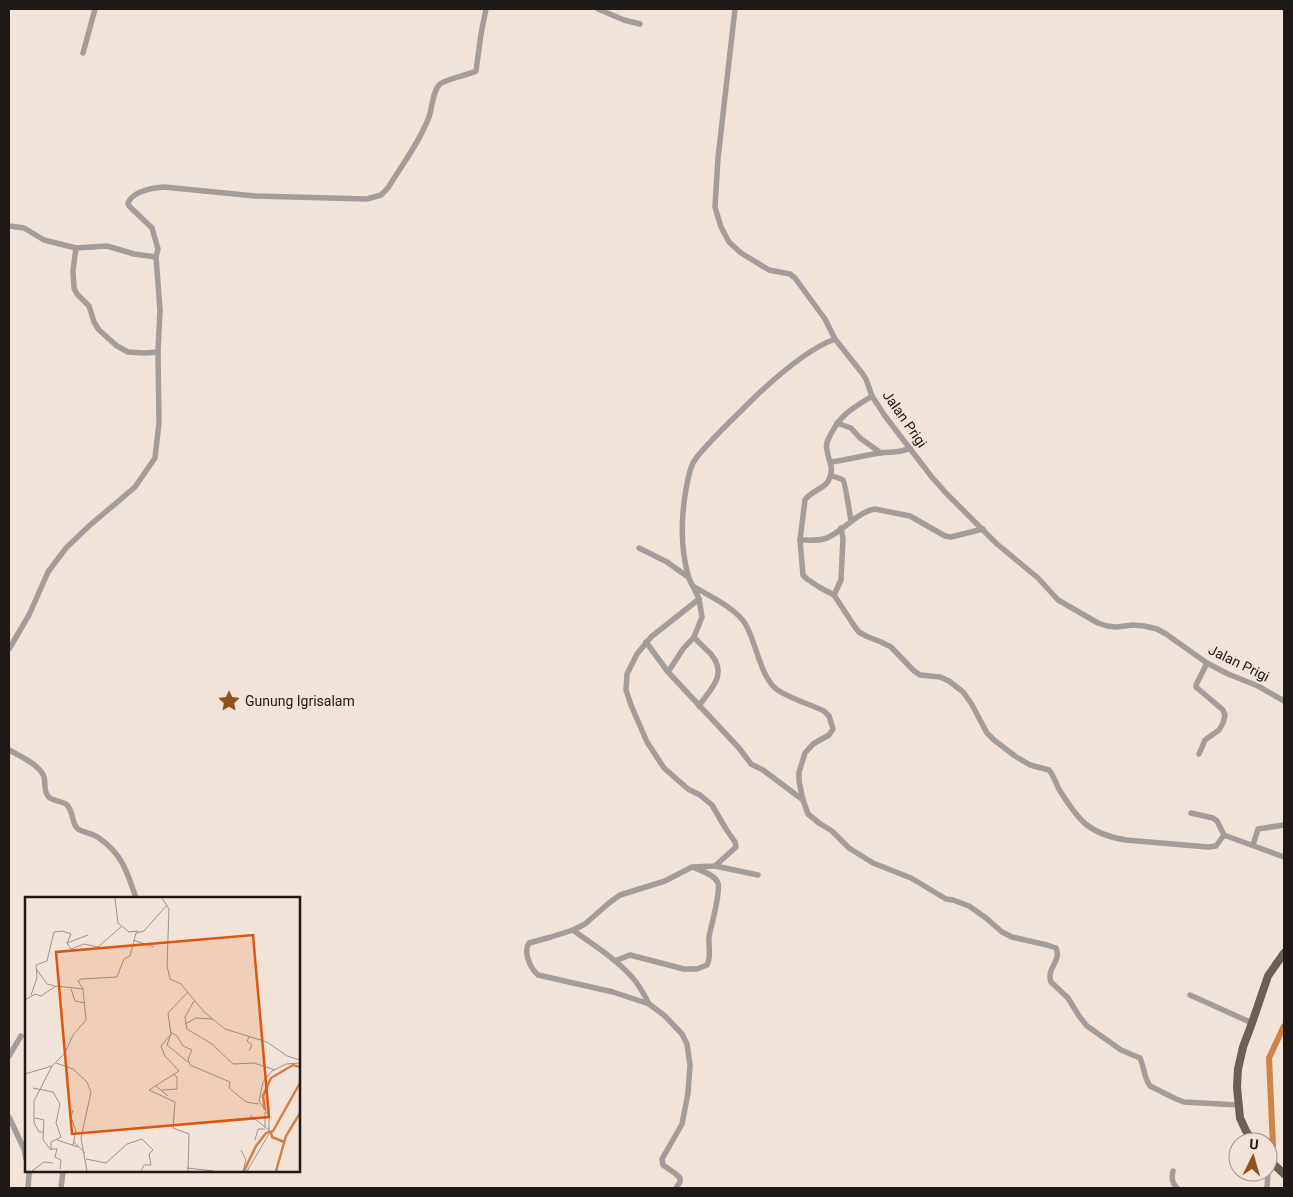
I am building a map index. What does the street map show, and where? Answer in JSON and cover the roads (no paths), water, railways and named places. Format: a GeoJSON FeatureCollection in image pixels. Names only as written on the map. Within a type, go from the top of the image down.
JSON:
{"type":"FeatureCollection","features":[{"type":"Feature","properties":{"kind":"main road"},"geometry":{"type":"LineString","coordinates":[[1246,1132],[1240,1118],[1238,1105],[1238,1069],[1243,1047],[1268,976],[1284,953]]}},
{"type":"Feature","properties":{"kind":"street"},"geometry":{"type":"LineString","coordinates":[[83,53],[95,9]]}},
{"type":"Feature","properties":{"kind":"street"},"geometry":{"type":"LineString","coordinates":[[9,649],[29,614],[48,572],[66,548],[134,487],[155,458],[159,423],[158,352],[160,310],[156,257],[158,249],[152,228],[129,206],[130,199],[150,188],[164,187],[255,196],[367,199],[381,195],[388,188],[420,138],[438,85],[476,71],[486,9]]}},
{"type":"Feature","properties":{"kind":"street"},"geometry":{"type":"LineString","coordinates":[[598,9],[624,20],[640,24]]}},
{"type":"Feature","properties":{"kind":"street","name":"Jalan Prigi"},"geometry":{"type":"LineString","coordinates":[[735,9],[716,177],[716,207],[721,228],[729,242],[741,253],[769,270],[790,274],[796,278],[825,320],[834,339],[866,379],[872,396],[885,416],[940,487],[997,544],[1038,578],[1058,600],[1098,623],[1107,626],[1132,625],[1157,629],[1207,664],[1258,686],[1284,701]]}},
{"type":"Feature","properties":{"kind":"street"},"geometry":{"type":"LineString","coordinates":[[9,226],[24,228],[44,240],[76,248],[107,246],[134,254],[156,257]]}},
{"type":"Feature","properties":{"kind":"street"},"geometry":{"type":"LineString","coordinates":[[76,248],[73,271],[74,288],[89,306],[94,322],[99,330],[117,346],[128,352],[145,354],[158,352]]}},
{"type":"Feature","properties":{"kind":"street"},"geometry":{"type":"LineString","coordinates":[[668,672],[683,649],[694,637],[702,617],[699,599],[688,577],[683,552],[684,497],[692,464],[716,436],[766,386],[809,353],[834,339]]}},
{"type":"Feature","properties":{"kind":"street"},"geometry":{"type":"LineString","coordinates":[[872,396],[845,413],[837,423],[827,442],[827,452],[831,462],[831,476],[827,484],[808,495],[805,500],[800,540],[804,574],[807,579],[834,595],[859,632],[890,647],[920,675],[940,677],[964,692],[987,733],[1015,756],[1030,765],[1049,770],[1058,788],[1078,817],[1092,829],[1112,838],[1208,848],[1216,846],[1224,835]]}},
{"type":"Feature","properties":{"kind":"street"},"geometry":{"type":"LineString","coordinates":[[837,423],[851,428],[860,438],[880,453]]}},
{"type":"Feature","properties":{"kind":"street"},"geometry":{"type":"LineString","coordinates":[[831,462],[851,460],[880,453],[898,453],[910,448]]}},
{"type":"Feature","properties":{"kind":"street"},"geometry":{"type":"LineString","coordinates":[[831,476],[843,480],[851,521]]}},
{"type":"Feature","properties":{"kind":"street"},"geometry":{"type":"LineString","coordinates":[[800,540],[824,539],[851,521],[875,509],[910,516],[945,536],[951,537],[983,530]]}},
{"type":"Feature","properties":{"kind":"street"},"geometry":{"type":"LineString","coordinates":[[834,595],[841,580],[843,538],[841,528]]}},
{"type":"Feature","properties":{"kind":"street"},"geometry":{"type":"LineString","coordinates":[[639,548],[667,562],[688,577]]}},
{"type":"Feature","properties":{"kind":"street"},"geometry":{"type":"LineString","coordinates":[[694,587],[733,612],[746,625],[760,662],[774,687],[780,692],[824,711],[829,716],[833,729],[832,732],[813,744],[805,753],[800,765],[799,781],[808,814],[832,831],[849,848],[873,863],[911,878],[946,899],[969,906],[1002,932],[1012,937],[1056,948],[1057,956],[1050,970],[1051,982],[1068,998],[1087,1026],[1121,1050],[1140,1058],[1143,1071],[1150,1086],[1184,1102],[1238,1105]]}},
{"type":"Feature","properties":{"kind":"street"},"geometry":{"type":"LineString","coordinates":[[699,599],[646,642],[637,654],[627,674],[626,690],[647,742],[664,768],[688,789],[700,795],[712,805],[735,842],[736,847],[716,866]]}},
{"type":"Feature","properties":{"kind":"street"},"geometry":{"type":"LineString","coordinates":[[694,637],[710,653],[718,668],[717,680],[699,706]]}},
{"type":"Feature","properties":{"kind":"street"},"geometry":{"type":"LineString","coordinates":[[646,642],[668,672],[739,748],[751,764],[763,770],[803,800]]}},
{"type":"Feature","properties":{"kind":"street"},"geometry":{"type":"LineString","coordinates":[[1199,754],[1205,740],[1219,730],[1225,718],[1223,710],[1196,688],[1207,664]]}},
{"type":"Feature","properties":{"kind":"street"},"geometry":{"type":"LineString","coordinates":[[9,750],[42,771],[45,791],[48,797],[55,801],[64,802],[69,807],[74,825],[80,830],[97,836],[113,849],[128,873],[136,897]]}},
{"type":"Feature","properties":{"kind":"street"},"geometry":{"type":"LineString","coordinates":[[1191,813],[1213,818],[1217,821],[1224,835],[1284,857]]}},
{"type":"Feature","properties":{"kind":"street"},"geometry":{"type":"LineString","coordinates":[[1253,845],[1258,829],[1284,825]]}},
{"type":"Feature","properties":{"kind":"street"},"geometry":{"type":"LineString","coordinates":[[676,1188],[680,1178],[663,1165],[662,1159],[682,1124],[688,1093],[690,1065],[688,1044],[678,1029],[665,1016],[648,1004],[613,992],[536,973],[526,951],[527,945],[528,943],[551,938],[573,930],[585,924],[620,895],[665,881],[692,867],[716,866],[758,875]]}},
{"type":"Feature","properties":{"kind":"street"},"geometry":{"type":"LineString","coordinates":[[614,961],[630,955],[684,969],[697,969],[707,964],[710,960],[709,940],[718,886],[717,880],[713,877],[692,867]]}},
{"type":"Feature","properties":{"kind":"street"},"geometry":{"type":"LineString","coordinates":[[573,930],[632,977],[641,989],[648,1004]]}},
{"type":"Feature","properties":{"kind":"street"},"geometry":{"type":"LineString","coordinates":[[1190,995],[1252,1023]]}},
{"type":"Feature","properties":{"kind":"street"},"geometry":{"type":"LineString","coordinates":[[9,1056],[21,1036]]}},
{"type":"Feature","properties":{"kind":"street"},"geometry":{"type":"LineString","coordinates":[[9,1117],[25,1154]]}},
{"type":"Feature","properties":{"kind":"street"},"geometry":{"type":"LineString","coordinates":[[1173,1171],[1173,1184],[1177,1188]]}},
{"type":"Feature","properties":{"kind":"street"},"geometry":{"type":"LineString","coordinates":[[28,1188],[29,1172]]}},
{"type":"Feature","properties":{"kind":"street"},"geometry":{"type":"LineString","coordinates":[[60,1188],[63,1172]]}},
{"type":"Feature","properties":{"kind":"waterway"},"geometry":{"type":"LineString","coordinates":[[1272,1132],[1269,1058],[1284,1026]]}},
{"type":"Feature","properties":{"kind":"place","name":"Gunung Igrisalam"},"geometry":{"type":"Point","coordinates":[229,701]}}]}
